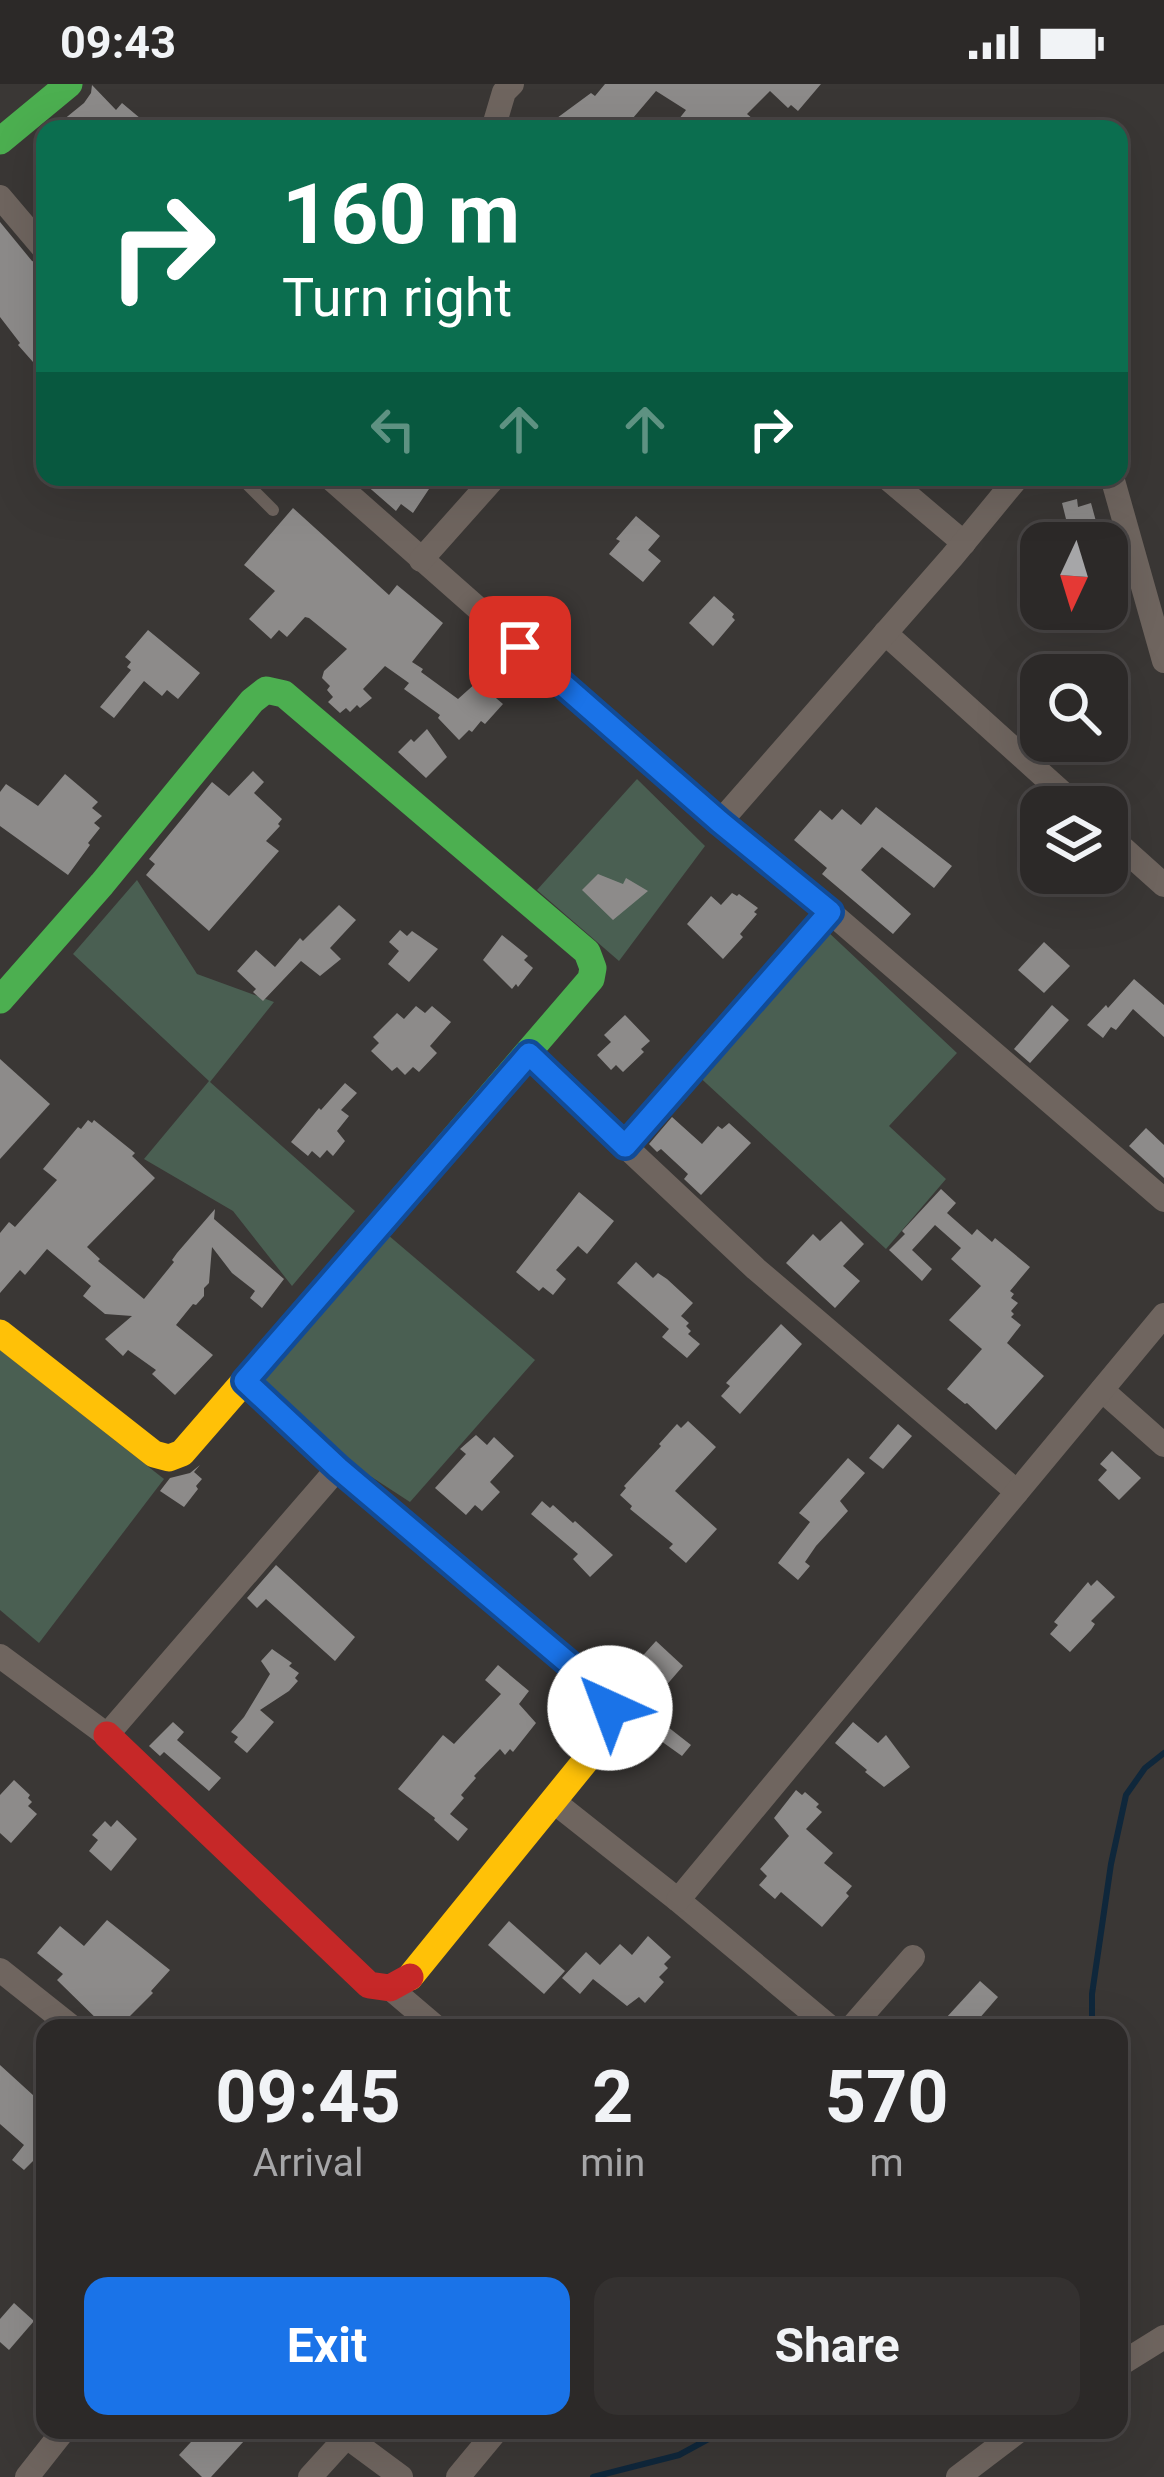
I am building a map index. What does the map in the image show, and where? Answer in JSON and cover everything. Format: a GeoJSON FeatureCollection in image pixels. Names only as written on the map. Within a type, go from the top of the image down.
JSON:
{"type":"FeatureCollection","features":[{"type":"Feature","properties":{"kind":"street"},"geometry":{"type":"LineString","coordinates":[[0,141],[68,84]]}},
{"type":"Feature","properties":{"kind":"street"},"geometry":{"type":"LineString","coordinates":[[497,120],[512,84]]}},
{"type":"Feature","properties":{"kind":"street"},"geometry":{"type":"LineString","coordinates":[[0,196],[36,242]]}},
{"type":"Feature","properties":{"kind":"street"},"geometry":{"type":"LineString","coordinates":[[339,486],[720,822],[1164,1200]]}},
{"type":"Feature","properties":{"kind":"street"},"geometry":{"type":"LineString","coordinates":[[421,560],[487,486]]}},
{"type":"Feature","properties":{"kind":"street"},"geometry":{"type":"LineString","coordinates":[[897,486],[964,543]]}},
{"type":"Feature","properties":{"kind":"street"},"geometry":{"type":"LineString","coordinates":[[720,822],[1011,486]]}},
{"type":"Feature","properties":{"kind":"street"},"geometry":{"type":"LineString","coordinates":[[1115,486],[1164,661]]}},
{"type":"Feature","properties":{"kind":"street"},"geometry":{"type":"LineString","coordinates":[[885,633],[1055,786]]}},
{"type":"Feature","properties":{"kind":"street"},"geometry":{"type":"LineString","coordinates":[[0,1000],[266,690],[284,694],[587,952],[593,968],[591,979],[529,1054],[182,1454],[169,1458],[154,1454],[0,1334]]}},
{"type":"Feature","properties":{"kind":"street"},"geometry":{"type":"LineString","coordinates":[[1128,853],[1164,885]]}},
{"type":"Feature","properties":{"kind":"street"},"geometry":{"type":"LineString","coordinates":[[625,1146],[830,912]]}},
{"type":"Feature","properties":{"kind":"street"},"geometry":{"type":"LineString","coordinates":[[529,1054],[756,1269],[1017,1492]]}},
{"type":"Feature","properties":{"kind":"street"},"geometry":{"type":"LineString","coordinates":[[679,1900],[1164,1315]]}},
{"type":"Feature","properties":{"kind":"street"},"geometry":{"type":"LineString","coordinates":[[245,1381],[338,1468],[599,1689],[610,1708],[609,1732],[410,1977],[390,1988]]}},
{"type":"Feature","properties":{"kind":"street"},"geometry":{"type":"LineString","coordinates":[[1102,1390],[1164,1445]]}},
{"type":"Feature","properties":{"kind":"street"},"geometry":{"type":"LineString","coordinates":[[107,1736],[338,1468]]}},
{"type":"Feature","properties":{"kind":"street"},"geometry":{"type":"LineString","coordinates":[[0,1692],[9,1663],[107,1736],[369,1984],[390,1988],[426,2019]]}},
{"type":"Feature","properties":{"kind":"street"},"geometry":{"type":"LineString","coordinates":[[554,1801],[820,2019]]}},
{"type":"Feature","properties":{"kind":"street"},"geometry":{"type":"LineString","coordinates":[[859,2019],[913,1957]]}},
{"type":"Feature","properties":{"kind":"street"},"geometry":{"type":"LineString","coordinates":[[0,1970],[62,2019]]}},
{"type":"Feature","properties":{"kind":"street"},"geometry":{"type":"LineString","coordinates":[[1128,2359],[1164,2337]]}},
{"type":"Feature","properties":{"kind":"street"},"geometry":{"type":"LineString","coordinates":[[28,2477],[57,2439]]}},
{"type":"Feature","properties":{"kind":"street"},"geometry":{"type":"LineString","coordinates":[[310,2477],[341,2439]]}},
{"type":"Feature","properties":{"kind":"street"},"geometry":{"type":"LineString","coordinates":[[351,2439],[400,2477]]}},
{"type":"Feature","properties":{"kind":"street"},"geometry":{"type":"LineString","coordinates":[[458,2477],[490,2439]]}},
{"type":"Feature","properties":{"kind":"street"},"geometry":{"type":"LineString","coordinates":[[958,2477],[1008,2439]]}},
{"type":"Feature","properties":{"kind":"lane"},"geometry":{"type":"LineString","coordinates":[[249,486],[273,510]]}},
{"type":"Feature","properties":{"kind":"green space"},"geometry":{"type":"Polygon","coordinates":[[[637,779],[705,846],[619,961],[537,890],[637,779]]]}},
{"type":"Feature","properties":{"kind":"green space"},"geometry":{"type":"Polygon","coordinates":[[[137,880],[197,974],[274,1002],[210,1082],[355,1211],[292,1286],[233,1211],[144,1159],[209,1081],[73,954],[137,880]]]}},
{"type":"Feature","properties":{"kind":"green space"},"geometry":{"type":"Polygon","coordinates":[[[827,931],[957,1053],[889,1126],[946,1179],[886,1249],[694,1072],[827,931]]]}},
{"type":"Feature","properties":{"kind":"green space"},"geometry":{"type":"Polygon","coordinates":[[[388,1235],[535,1360],[410,1502],[327,1448],[257,1379],[388,1235]]]}},
{"type":"Feature","properties":{"kind":"green space"},"geometry":{"type":"Polygon","coordinates":[[[0,1350],[164,1479],[39,1643],[0,1610],[0,1350]]]}},
{"type":"Feature","properties":{"kind":"building"},"geometry":{"type":"Polygon","coordinates":[[[605,84],[821,84],[798,111],[770,91],[747,114],[754,120],[678,120],[686,110],[656,91],[636,120],[554,120],[591,93],[595,96],[605,84]]]}},
{"type":"Feature","properties":{"kind":"building"},"geometry":{"type":"Polygon","coordinates":[[[92,85],[116,110],[122,103],[142,120],[63,120],[91,93],[92,85]]]}},
{"type":"Feature","properties":{"kind":"building"},"geometry":{"type":"Polygon","coordinates":[[[0,222],[36,263],[33,362],[0,317],[0,222]]]}},
{"type":"Feature","properties":{"kind":"building"},"geometry":{"type":"Polygon","coordinates":[[[367,486],[431,486],[413,513],[401,504],[396,511],[367,486]]]}},
{"type":"Feature","properties":{"kind":"building"},"geometry":{"type":"Polygon","coordinates":[[[1077,499],[1078,507],[1091,503],[1096,522],[1067,522],[1062,503],[1077,499]]]}},
{"type":"Feature","properties":{"kind":"building"},"geometry":{"type":"Polygon","coordinates":[[[293,508],[389,595],[397,585],[443,623],[412,662],[458,699],[477,682],[503,704],[485,724],[481,721],[459,740],[440,715],[404,689],[409,683],[385,666],[363,689],[372,698],[360,708],[357,705],[340,713],[328,702],[333,697],[322,678],[347,649],[309,618],[287,637],[279,630],[271,639],[249,619],[275,591],[244,565],[293,508]]]}},
{"type":"Feature","properties":{"kind":"building"},"geometry":{"type":"Polygon","coordinates":[[[636,516],[660,536],[648,550],[661,561],[643,582],[609,554],[636,516]]]}},
{"type":"Feature","properties":{"kind":"building"},"geometry":{"type":"Polygon","coordinates":[[[714,596],[735,620],[713,646],[689,623],[714,596]]]}},
{"type":"Feature","properties":{"kind":"building"},"geometry":{"type":"Polygon","coordinates":[[[148,630],[200,673],[178,699],[167,690],[162,696],[144,681],[114,718],[100,707],[131,670],[125,657],[148,630]]]}},
{"type":"Feature","properties":{"kind":"building"},"geometry":{"type":"Polygon","coordinates":[[[427,729],[447,757],[426,778],[398,752],[427,729]]]}},
{"type":"Feature","properties":{"kind":"building"},"geometry":{"type":"Polygon","coordinates":[[[253,771],[264,782],[254,793],[282,819],[266,841],[279,851],[209,931],[146,875],[155,864],[149,859],[212,782],[229,796],[253,771]]]}},
{"type":"Feature","properties":{"kind":"building"},"geometry":{"type":"Polygon","coordinates":[[[65,774],[98,802],[92,808],[102,816],[94,823],[100,828],[68,875],[0,826],[0,792],[6,784],[38,806],[65,774]]]}},
{"type":"Feature","properties":{"kind":"building"},"geometry":{"type":"Polygon","coordinates":[[[876,807],[952,866],[934,888],[882,847],[861,870],[911,914],[893,934],[822,874],[827,868],[794,840],[820,810],[832,820],[842,809],[861,825],[876,807]]]}},
{"type":"Feature","properties":{"kind":"building"},"geometry":{"type":"Polygon","coordinates":[[[598,874],[623,884],[626,878],[648,891],[613,920],[582,890],[598,874]]]}},
{"type":"Feature","properties":{"kind":"building"},"geometry":{"type":"Polygon","coordinates":[[[732,893],[758,908],[740,934],[743,937],[723,959],[687,924],[711,896],[721,905],[732,893]]]}},
{"type":"Feature","properties":{"kind":"building"},"geometry":{"type":"Polygon","coordinates":[[[339,905],[356,920],[330,948],[341,959],[320,976],[301,961],[263,1001],[237,971],[256,950],[275,967],[339,905]]]}},
{"type":"Feature","properties":{"kind":"building"},"geometry":{"type":"Polygon","coordinates":[[[400,930],[407,936],[412,931],[438,949],[409,982],[388,964],[399,951],[389,942],[400,930]]]}},
{"type":"Feature","properties":{"kind":"building"},"geometry":{"type":"Polygon","coordinates":[[[502,935],[528,956],[524,960],[533,968],[512,989],[483,960],[502,935]]]}},
{"type":"Feature","properties":{"kind":"building"},"geometry":{"type":"Polygon","coordinates":[[[1044,942],[1070,966],[1044,993],[1018,970],[1044,942]]]}},
{"type":"Feature","properties":{"kind":"building"},"geometry":{"type":"Polygon","coordinates":[[[1134,979],[1164,1005],[1164,1037],[1133,1009],[1103,1038],[1087,1025],[1134,979]]]}},
{"type":"Feature","properties":{"kind":"building"},"geometry":{"type":"Polygon","coordinates":[[[1052,1005],[1069,1020],[1030,1063],[1014,1049],[1052,1005]]]}},
{"type":"Feature","properties":{"kind":"building"},"geometry":{"type":"Polygon","coordinates":[[[416,1006],[425,1013],[432,1006],[451,1022],[430,1046],[437,1053],[419,1072],[413,1067],[405,1075],[397,1067],[392,1071],[371,1051],[379,1043],[373,1037],[397,1013],[404,1019],[416,1006]]]}},
{"type":"Feature","properties":{"kind":"building"},"geometry":{"type":"Polygon","coordinates":[[[625,1015],[650,1041],[623,1072],[616,1065],[611,1070],[597,1055],[611,1042],[604,1035],[625,1015]]]}},
{"type":"Feature","properties":{"kind":"building"},"geometry":{"type":"Polygon","coordinates":[[[0,1059],[50,1104],[0,1159],[0,1059]]]}},
{"type":"Feature","properties":{"kind":"building"},"geometry":{"type":"Polygon","coordinates":[[[345,1083],[357,1093],[341,1110],[349,1116],[337,1131],[345,1141],[333,1156],[327,1150],[320,1158],[312,1151],[308,1156],[291,1142],[345,1083]]]}},
{"type":"Feature","properties":{"kind":"building"},"geometry":{"type":"Polygon","coordinates":[[[672,1117],[702,1144],[718,1126],[722,1129],[729,1123],[751,1143],[701,1195],[684,1179],[688,1174],[649,1144],[672,1117]]]}},
{"type":"Feature","properties":{"kind":"building"},"geometry":{"type":"Polygon","coordinates":[[[88,1120],[135,1153],[132,1156],[155,1178],[87,1247],[144,1299],[215,1209],[214,1219],[284,1279],[262,1308],[250,1298],[255,1291],[232,1273],[212,1247],[204,1296],[176,1325],[213,1355],[175,1395],[152,1374],[156,1370],[128,1350],[123,1356],[105,1339],[132,1316],[105,1314],[83,1296],[91,1286],[47,1249],[25,1275],[20,1270],[0,1293],[0,1233],[9,1222],[15,1227],[57,1180],[43,1169],[88,1120]]]}},
{"type":"Feature","properties":{"kind":"building"},"geometry":{"type":"Polygon","coordinates":[[[1146,1128],[1164,1145],[1164,1178],[1129,1146],[1146,1128]]]}},
{"type":"Feature","properties":{"kind":"building"},"geometry":{"type":"Polygon","coordinates":[[[941,1189],[956,1203],[947,1213],[972,1235],[977,1229],[992,1242],[995,1238],[1030,1267],[1010,1291],[1018,1303],[1011,1317],[1021,1325],[1007,1343],[1044,1376],[996,1430],[947,1389],[982,1349],[949,1320],[981,1286],[951,1259],[961,1248],[935,1225],[912,1250],[932,1269],[922,1281],[889,1250],[941,1189]]]}},
{"type":"Feature","properties":{"kind":"building"},"geometry":{"type":"Polygon","coordinates":[[[579,1192],[614,1221],[587,1254],[578,1246],[556,1270],[566,1279],[553,1295],[543,1287],[539,1291],[516,1272],[579,1192]]]}},
{"type":"Feature","properties":{"kind":"building"},"geometry":{"type":"Polygon","coordinates":[[[841,1221],[864,1244],[843,1266],[860,1281],[835,1308],[786,1263],[813,1234],[820,1241],[841,1221]]]}},
{"type":"Feature","properties":{"kind":"building"},"geometry":{"type":"Polygon","coordinates":[[[636,1262],[653,1278],[658,1273],[667,1279],[693,1303],[681,1316],[689,1323],[688,1334],[700,1344],[687,1358],[662,1337],[669,1329],[617,1283],[636,1262]]]}},
{"type":"Feature","properties":{"kind":"building"},"geometry":{"type":"Polygon","coordinates":[[[781,1324],[802,1344],[740,1414],[721,1396],[730,1386],[726,1383],[781,1324]]]}},
{"type":"Feature","properties":{"kind":"building"},"geometry":{"type":"Polygon","coordinates":[[[688,1421],[716,1447],[675,1491],[717,1529],[686,1563],[669,1548],[673,1544],[620,1495],[677,1424],[681,1428],[688,1421]]]}},
{"type":"Feature","properties":{"kind":"building"},"geometry":{"type":"Polygon","coordinates":[[[898,1424],[912,1436],[883,1469],[869,1458],[898,1424]]]}},
{"type":"Feature","properties":{"kind":"building"},"geometry":{"type":"Polygon","coordinates":[[[476,1435],[487,1445],[494,1437],[514,1456],[490,1482],[500,1492],[482,1511],[475,1505],[466,1515],[435,1488],[466,1454],[460,1449],[476,1435]]]}},
{"type":"Feature","properties":{"kind":"building"},"geometry":{"type":"Polygon","coordinates":[[[1112,1451],[1141,1478],[1119,1500],[1098,1480],[1107,1470],[1100,1464],[1112,1451]]]}},
{"type":"Feature","properties":{"kind":"building"},"geometry":{"type":"Polygon","coordinates":[[[848,1458],[865,1473],[840,1501],[848,1511],[816,1546],[805,1562],[810,1566],[798,1580],[778,1563],[810,1522],[799,1513],[848,1458]]]}},
{"type":"Feature","properties":{"kind":"building"},"geometry":{"type":"Polygon","coordinates":[[[200,1465],[194,1472],[202,1479],[184,1507],[160,1491],[170,1478],[200,1465]]]}},
{"type":"Feature","properties":{"kind":"building"},"geometry":{"type":"Polygon","coordinates":[[[542,1501],[575,1521],[613,1555],[590,1577],[573,1559],[578,1554],[531,1514],[542,1501]]]}},
{"type":"Feature","properties":{"kind":"building"},"geometry":{"type":"Polygon","coordinates":[[[276,1565],[355,1637],[335,1661],[266,1599],[257,1608],[247,1598],[276,1565]]]}},
{"type":"Feature","properties":{"kind":"building"},"geometry":{"type":"Polygon","coordinates":[[[1097,1580],[1115,1597],[1070,1652],[1050,1634],[1058,1625],[1054,1622],[1088,1582],[1091,1586],[1097,1580]]]}},
{"type":"Feature","properties":{"kind":"building"},"geometry":{"type":"Polygon","coordinates":[[[656,1641],[683,1666],[645,1710],[619,1682],[656,1641]]]}},
{"type":"Feature","properties":{"kind":"building"},"geometry":{"type":"Polygon","coordinates":[[[272,1649],[292,1663],[289,1666],[299,1673],[298,1681],[260,1710],[274,1722],[247,1753],[234,1742],[238,1737],[231,1732],[270,1674],[261,1661],[272,1649]]]}},
{"type":"Feature","properties":{"kind":"building"},"geometry":{"type":"Polygon","coordinates":[[[498,1665],[529,1691],[519,1704],[536,1723],[513,1752],[510,1749],[505,1755],[500,1749],[461,1795],[464,1798],[450,1814],[468,1829],[458,1841],[398,1789],[443,1735],[454,1744],[501,1694],[485,1680],[498,1665]]]}},
{"type":"Feature","properties":{"kind":"building"},"geometry":{"type":"Polygon","coordinates":[[[650,1713],[691,1745],[682,1756],[640,1726],[650,1713]]]}},
{"type":"Feature","properties":{"kind":"building"},"geometry":{"type":"Polygon","coordinates":[[[173,1722],[184,1732],[177,1740],[221,1778],[209,1791],[164,1752],[160,1756],[149,1746],[173,1722]]]}},
{"type":"Feature","properties":{"kind":"building"},"geometry":{"type":"Polygon","coordinates":[[[853,1722],[878,1743],[886,1735],[910,1767],[884,1787],[865,1772],[835,1743],[853,1722]]]}},
{"type":"Feature","properties":{"kind":"building"},"geometry":{"type":"Polygon","coordinates":[[[14,1780],[30,1795],[28,1806],[37,1814],[11,1843],[0,1833],[0,1795],[14,1780]]]}},
{"type":"Feature","properties":{"kind":"building"},"geometry":{"type":"Polygon","coordinates":[[[796,1790],[819,1804],[816,1807],[822,1812],[806,1829],[833,1853],[824,1863],[852,1886],[822,1927],[781,1892],[775,1899],[759,1885],[767,1876],[760,1869],[789,1836],[774,1818],[796,1790]]]}},
{"type":"Feature","properties":{"kind":"building"},"geometry":{"type":"Polygon","coordinates":[[[117,1820],[137,1839],[111,1871],[89,1851],[98,1840],[92,1835],[105,1821],[111,1827],[117,1820]]]}},
{"type":"Feature","properties":{"kind":"building"},"geometry":{"type":"Polygon","coordinates":[[[107,1920],[170,1970],[127,2019],[97,2019],[57,1980],[63,1974],[37,1953],[60,1926],[84,1946],[107,1920]]]}},
{"type":"Feature","properties":{"kind":"building"},"geometry":{"type":"Polygon","coordinates":[[[509,1921],[565,1971],[544,1994],[488,1945],[509,1921]]]}},
{"type":"Feature","properties":{"kind":"building"},"geometry":{"type":"Polygon","coordinates":[[[648,1936],[671,1957],[659,1977],[664,1982],[645,2003],[639,1997],[627,2006],[593,1979],[580,1994],[562,1978],[586,1952],[600,1965],[620,1944],[632,1955],[648,1936]]]}},
{"type":"Feature","properties":{"kind":"building"},"geometry":{"type":"Polygon","coordinates":[[[980,1981],[998,1997],[979,2019],[946,2018],[980,1981]]]}},
{"type":"Feature","properties":{"kind":"building"},"geometry":{"type":"Polygon","coordinates":[[[0,2065],[36,2098],[36,2158],[24,2170],[12,2160],[24,2145],[0,2124],[0,2065]]]}},
{"type":"Feature","properties":{"kind":"building"},"geometry":{"type":"Polygon","coordinates":[[[14,2303],[34,2321],[9,2350],[0,2342],[0,2319],[14,2303]]]}},
{"type":"Feature","properties":{"kind":"building"},"geometry":{"type":"Polygon","coordinates":[[[194,2439],[244,2441],[211,2477],[202,2477],[179,2455],[194,2439]]]}},
{"type":"Feature","properties":{"kind":"waterway"},"geometry":{"type":"LineString","coordinates":[[1092,2019],[1111,1864],[1126,1795],[1145,1768],[1164,1753]]}},
{"type":"Feature","properties":{"kind":"waterway"},"geometry":{"type":"LineString","coordinates":[[593,2477],[679,2455],[708,2439]]}},
{"type":"Feature","properties":{"kind":"traffic: fast"},"geometry":{"type":"LineString","coordinates":[[0,141],[69,84]]}},
{"type":"Feature","properties":{"kind":"traffic: fast"},"geometry":{"type":"LineString","coordinates":[[0,1000],[252,701],[266,690],[284,694],[587,952],[593,968],[591,979],[340,1271]]}},
{"type":"Feature","properties":{"kind":"traffic: slow"},"geometry":{"type":"LineString","coordinates":[[0,1333],[154,1454],[169,1458],[182,1453],[340,1271]]}},
{"type":"Feature","properties":{"kind":"traffic: slow"},"geometry":{"type":"LineString","coordinates":[[338,1468],[599,1689],[610,1708],[609,1732],[410,1977]]}},
{"type":"Feature","properties":{"kind":"traffic: jam"},"geometry":{"type":"LineString","coordinates":[[107,1735],[369,1985],[390,1988],[410,1977]]}},
{"type":"Feature","properties":{"kind":"route"},"geometry":{"type":"LineString","coordinates":[[520,647],[830,912],[625,1146],[529,1054],[245,1381],[338,1468],[599,1689],[610,1708]]}}]}
